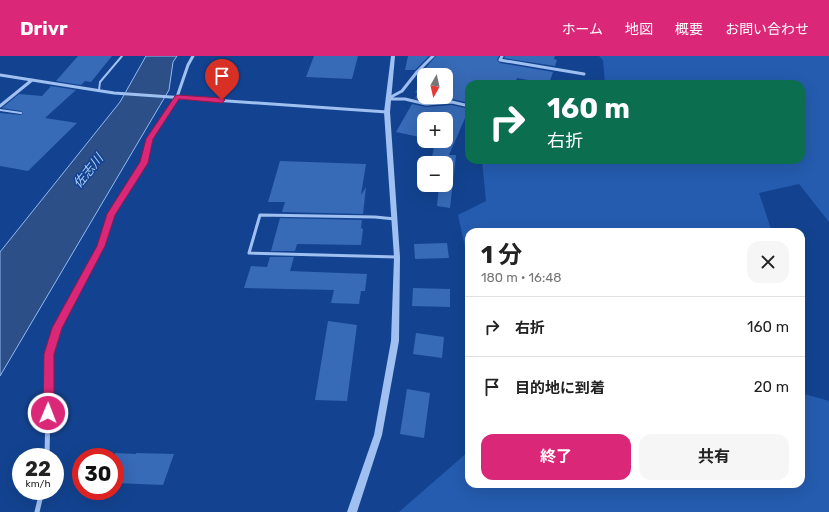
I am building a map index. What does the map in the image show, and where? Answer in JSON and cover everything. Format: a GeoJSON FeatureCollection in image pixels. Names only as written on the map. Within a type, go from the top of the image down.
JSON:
{"type":"FeatureCollection","features":[{"type":"Feature","properties":{"kind":"street"},"geometry":{"type":"LineString","coordinates":[[48,448],[49,354],[57,328],[101,246],[111,214],[144,163],[150,139],[177,97],[193,56]]}},
{"type":"Feature","properties":{"kind":"street"},"geometry":{"type":"LineString","coordinates":[[352,512],[378,435],[395,341],[395,219],[387,112],[393,56]]}},
{"type":"Feature","properties":{"kind":"street"},"geometry":{"type":"LineString","coordinates":[[389,98],[402,91],[417,72],[433,56]]}},
{"type":"Feature","properties":{"kind":"street"},"geometry":{"type":"LineString","coordinates":[[502,56],[500,60],[584,74]]}},
{"type":"Feature","properties":{"kind":"street"},"geometry":{"type":"LineString","coordinates":[[0,75],[114,93],[387,112]]}},
{"type":"Feature","properties":{"kind":"street"},"geometry":{"type":"LineString","coordinates":[[0,108],[32,80]]}},
{"type":"Feature","properties":{"kind":"street"},"geometry":{"type":"LineString","coordinates":[[389,98],[405,99],[426,104],[452,102],[465,105]]}},
{"type":"Feature","properties":{"kind":"street"},"geometry":{"type":"LineString","coordinates":[[38,512],[40,500]]}},
{"type":"Feature","properties":{"kind":"lane"},"geometry":{"type":"LineString","coordinates":[[98,90],[100,82],[122,56]]}},
{"type":"Feature","properties":{"kind":"lane"},"geometry":{"type":"LineString","coordinates":[[0,108],[22,113]]}},
{"type":"Feature","properties":{"kind":"lane"},"geometry":{"type":"LineString","coordinates":[[395,219],[375,217],[260,215],[249,253],[396,257]]}},
{"type":"Feature","properties":{"kind":"shaded area"},"geometry":{"type":"Polygon","coordinates":[[[599,56],[829,56],[829,222],[799,184],[759,193],[771,228],[465,228],[465,247],[458,215],[486,201],[482,164],[805,164],[805,80],[605,80],[603,60],[599,56]]]}},
{"type":"Feature","properties":{"kind":"shaded area"},"geometry":{"type":"Polygon","coordinates":[[[805,394],[829,401],[829,512],[399,512],[465,454],[465,488],[805,488],[805,394]]]}},
{"type":"Feature","properties":{"kind":"water","name":"佐志川"},"geometry":{"type":"Polygon","coordinates":[[[146,56],[177,56],[173,62],[169,90],[0,376],[0,252],[120,102],[146,56]]]}},
{"type":"Feature","properties":{"kind":"building"},"geometry":{"type":"Polygon","coordinates":[[[78,56],[112,56],[91,82],[85,81],[81,85],[56,81],[78,56]]]}},
{"type":"Feature","properties":{"kind":"building"},"geometry":{"type":"Polygon","coordinates":[[[314,56],[358,56],[352,79],[306,77],[314,56]]]}},
{"type":"Feature","properties":{"kind":"building"},"geometry":{"type":"Polygon","coordinates":[[[408,56],[429,56],[415,70],[405,70],[408,56]]]}},
{"type":"Feature","properties":{"kind":"building"},"geometry":{"type":"Polygon","coordinates":[[[436,56],[499,56],[497,60],[500,63],[553,72],[550,80],[528,80],[517,78],[516,80],[465,80],[465,102],[453,99],[453,68],[426,68],[436,56]]]}},
{"type":"Feature","properties":{"kind":"building"},"geometry":{"type":"Polygon","coordinates":[[[505,56],[555,56],[554,59],[557,60],[555,66],[504,58],[505,56]]]}},
{"type":"Feature","properties":{"kind":"building"},"geometry":{"type":"Polygon","coordinates":[[[51,86],[76,90],[45,118],[77,123],[28,171],[0,166],[0,113],[21,115],[23,113],[21,111],[2,108],[19,94],[42,96],[51,86]]]}},
{"type":"Feature","properties":{"kind":"building"},"geometry":{"type":"Polygon","coordinates":[[[412,104],[426,107],[452,105],[465,108],[465,118],[453,146],[453,112],[417,112],[417,136],[396,132],[412,104]]]}},
{"type":"Feature","properties":{"kind":"building"},"geometry":{"type":"Polygon","coordinates":[[[434,148],[452,148],[449,155],[456,155],[453,182],[453,156],[432,156],[434,148]]]}},
{"type":"Feature","properties":{"kind":"building"},"geometry":{"type":"Polygon","coordinates":[[[280,161],[366,164],[361,195],[366,187],[363,214],[282,212],[285,202],[268,202],[280,161]]]}},
{"type":"Feature","properties":{"kind":"building"},"geometry":{"type":"Polygon","coordinates":[[[438,192],[452,192],[450,208],[437,206],[438,192]]]}},
{"type":"Feature","properties":{"kind":"building"},"geometry":{"type":"Polygon","coordinates":[[[280,218],[362,220],[361,228],[363,229],[361,245],[297,244],[295,251],[271,251],[280,218]]]}},
{"type":"Feature","properties":{"kind":"building"},"geometry":{"type":"Polygon","coordinates":[[[447,243],[449,258],[415,259],[414,244],[447,243]]]}},
{"type":"Feature","properties":{"kind":"building"},"geometry":{"type":"Polygon","coordinates":[[[270,257],[294,257],[290,271],[367,274],[365,291],[361,291],[359,304],[331,303],[334,290],[244,288],[251,266],[267,267],[270,257]]]}},
{"type":"Feature","properties":{"kind":"building"},"geometry":{"type":"Polygon","coordinates":[[[413,288],[450,289],[450,307],[412,306],[413,288]]]}},
{"type":"Feature","properties":{"kind":"building"},"geometry":{"type":"Polygon","coordinates":[[[328,321],[357,325],[347,401],[315,400],[328,321]]]}},
{"type":"Feature","properties":{"kind":"building"},"geometry":{"type":"Polygon","coordinates":[[[416,333],[444,337],[442,358],[413,354],[416,333]]]}},
{"type":"Feature","properties":{"kind":"building"},"geometry":{"type":"Polygon","coordinates":[[[407,389],[430,393],[424,438],[400,434],[407,389]]]}},
{"type":"Feature","properties":{"kind":"building"},"geometry":{"type":"Polygon","coordinates":[[[124,453],[174,454],[163,485],[124,483],[124,453]]]}},
{"type":"Feature","properties":{"kind":"route"},"geometry":{"type":"LineString","coordinates":[[48,413],[49,354],[57,328],[101,246],[111,214],[144,163],[150,139],[177,97],[222,100]]}}]}
